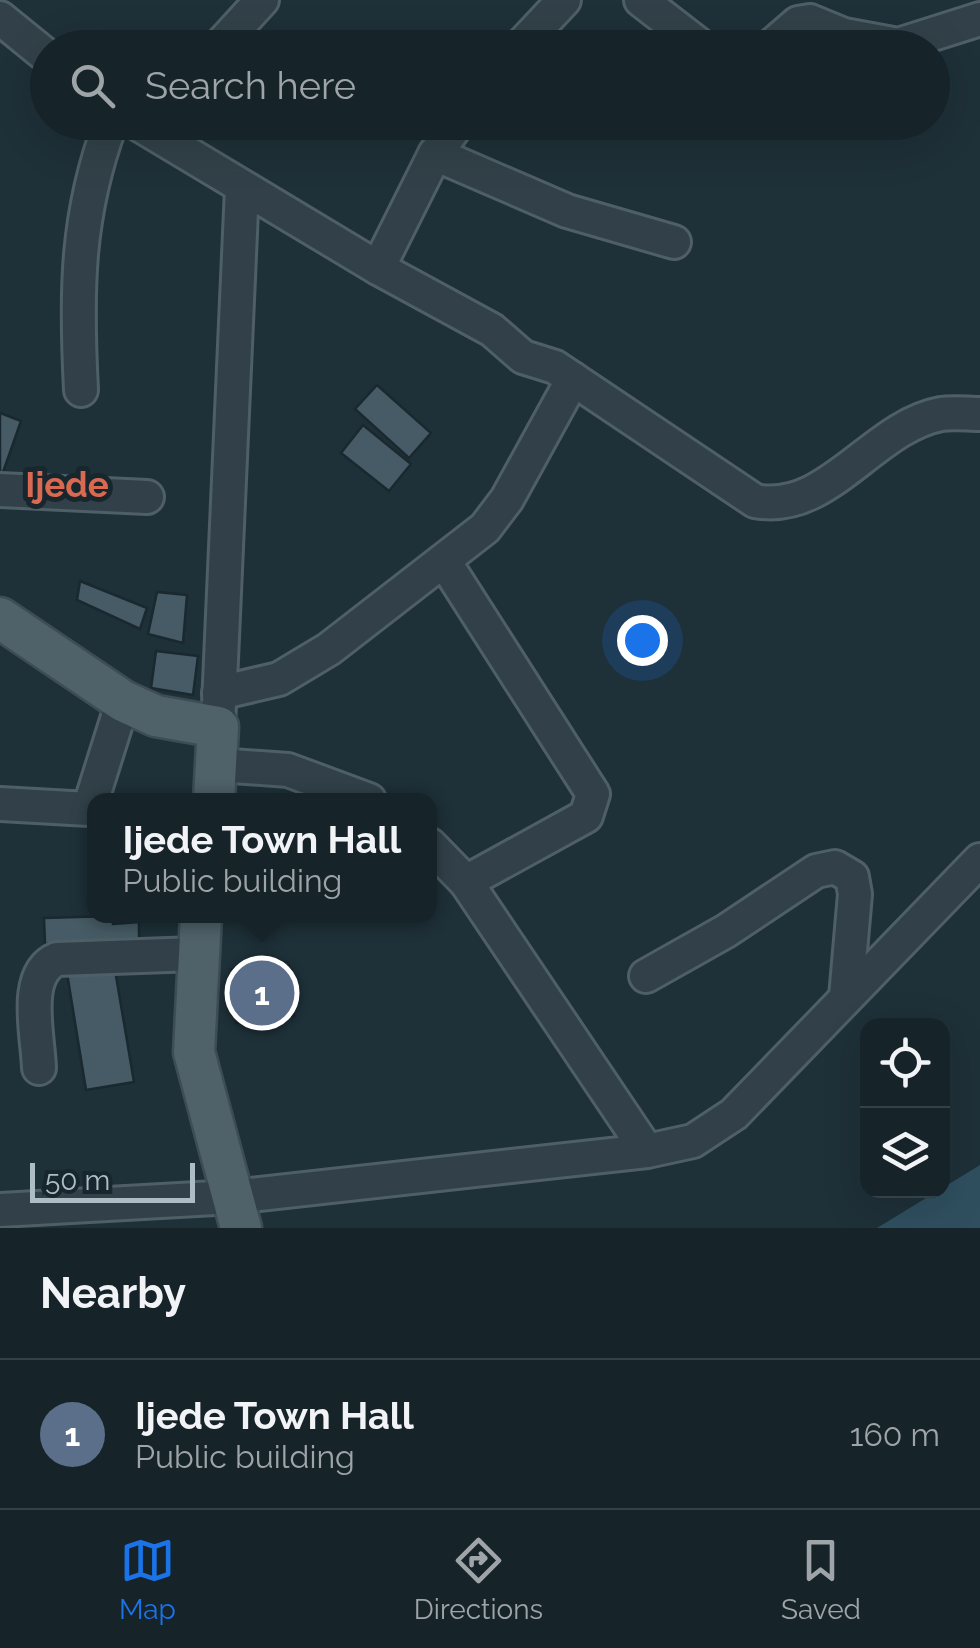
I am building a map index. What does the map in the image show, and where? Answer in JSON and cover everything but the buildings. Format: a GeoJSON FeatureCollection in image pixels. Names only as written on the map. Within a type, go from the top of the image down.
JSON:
{"type":"FeatureCollection","features":[{"type":"Feature","properties":{"kind":"main road"},"geometry":{"type":"LineString","coordinates":[[0,618],[123,701],[217,746]]}},
{"type":"Feature","properties":{"kind":"main road"},"geometry":{"type":"LineString","coordinates":[[198,935],[194,1052],[237,1213]]}},
{"type":"Feature","properties":{"kind":"street"},"geometry":{"type":"LineString","coordinates":[[234,30],[262,0]]}},
{"type":"Feature","properties":{"kind":"street"},"geometry":{"type":"LineString","coordinates":[[536,30],[564,0]]}},
{"type":"Feature","properties":{"kind":"street"},"geometry":{"type":"LineString","coordinates":[[641,0],[680,30]]}},
{"type":"Feature","properties":{"kind":"street"},"geometry":{"type":"LineString","coordinates":[[0,18],[30,42]]}},
{"type":"Feature","properties":{"kind":"street"},"geometry":{"type":"LineString","coordinates":[[945,30],[980,19]]}},
{"type":"Feature","properties":{"kind":"street"},"geometry":{"type":"LineString","coordinates":[[789,30],[798,22],[810,21],[832,30]]}},
{"type":"Feature","properties":{"kind":"street"},"geometry":{"type":"LineString","coordinates":[[81,390],[80,232],[104,140]]}},
{"type":"Feature","properties":{"kind":"street"},"geometry":{"type":"LineString","coordinates":[[185,140],[242,188],[492,330],[523,356],[556,366],[743,493],[779,506],[819,489],[916,423],[941,414],[980,414]]}},
{"type":"Feature","properties":{"kind":"street"},"geometry":{"type":"LineString","coordinates":[[378,268],[445,140]]}},
{"type":"Feature","properties":{"kind":"street"},"geometry":{"type":"LineString","coordinates":[[435,154],[567,211],[674,242]]}},
{"type":"Feature","properties":{"kind":"street"},"geometry":{"type":"LineString","coordinates":[[217,746],[242,188]]}},
{"type":"Feature","properties":{"kind":"street"},"geometry":{"type":"LineString","coordinates":[[217,746],[279,679],[329,649],[484,528],[506,499],[573,379]]}},
{"type":"Feature","properties":{"kind":"street"},"geometry":{"type":"LineString","coordinates":[[0,490],[147,497]]}},
{"type":"Feature","properties":{"kind":"street"},"geometry":{"type":"LineString","coordinates":[[444,562],[593,794],[586,816],[466,882]]}},
{"type":"Feature","properties":{"kind":"street"},"geometry":{"type":"LineString","coordinates":[[93,793],[123,701]]}},
{"type":"Feature","properties":{"kind":"street"},"geometry":{"type":"LineString","coordinates":[[217,746],[349,793]]}},
{"type":"Feature","properties":{"kind":"street"},"geometry":{"type":"LineString","coordinates":[[0,804],[87,809]]}},
{"type":"Feature","properties":{"kind":"street"},"geometry":{"type":"LineString","coordinates":[[437,853],[466,882],[647,1152]]}},
{"type":"Feature","properties":{"kind":"street"},"geometry":{"type":"LineString","coordinates":[[0,1210],[237,1213],[647,1152],[693,1141],[734,1114],[980,860]]}},
{"type":"Feature","properties":{"kind":"street"},"geometry":{"type":"LineString","coordinates":[[646,976],[726,931],[816,871],[835,867],[852,878],[855,894],[846,997]]}},
{"type":"Feature","properties":{"kind":"street"},"geometry":{"type":"LineString","coordinates":[[39,1068],[36,977],[45,964],[198,935]]}},
{"type":"Feature","properties":{"kind":"water"},"geometry":{"type":"Polygon","coordinates":[[[980,1165],[980,1228],[877,1228],[926,1198],[950,1198],[950,1183],[980,1165]]]}},
{"type":"Feature","properties":{"kind":"place","name":"Ijede Town Hall"},"geometry":{"type":"Point","coordinates":[262,993]}},
{"type":"Feature","properties":{"kind":"district","name":"Ijede"},"geometry":{"type":"Point","coordinates":[67,484]}}]}
